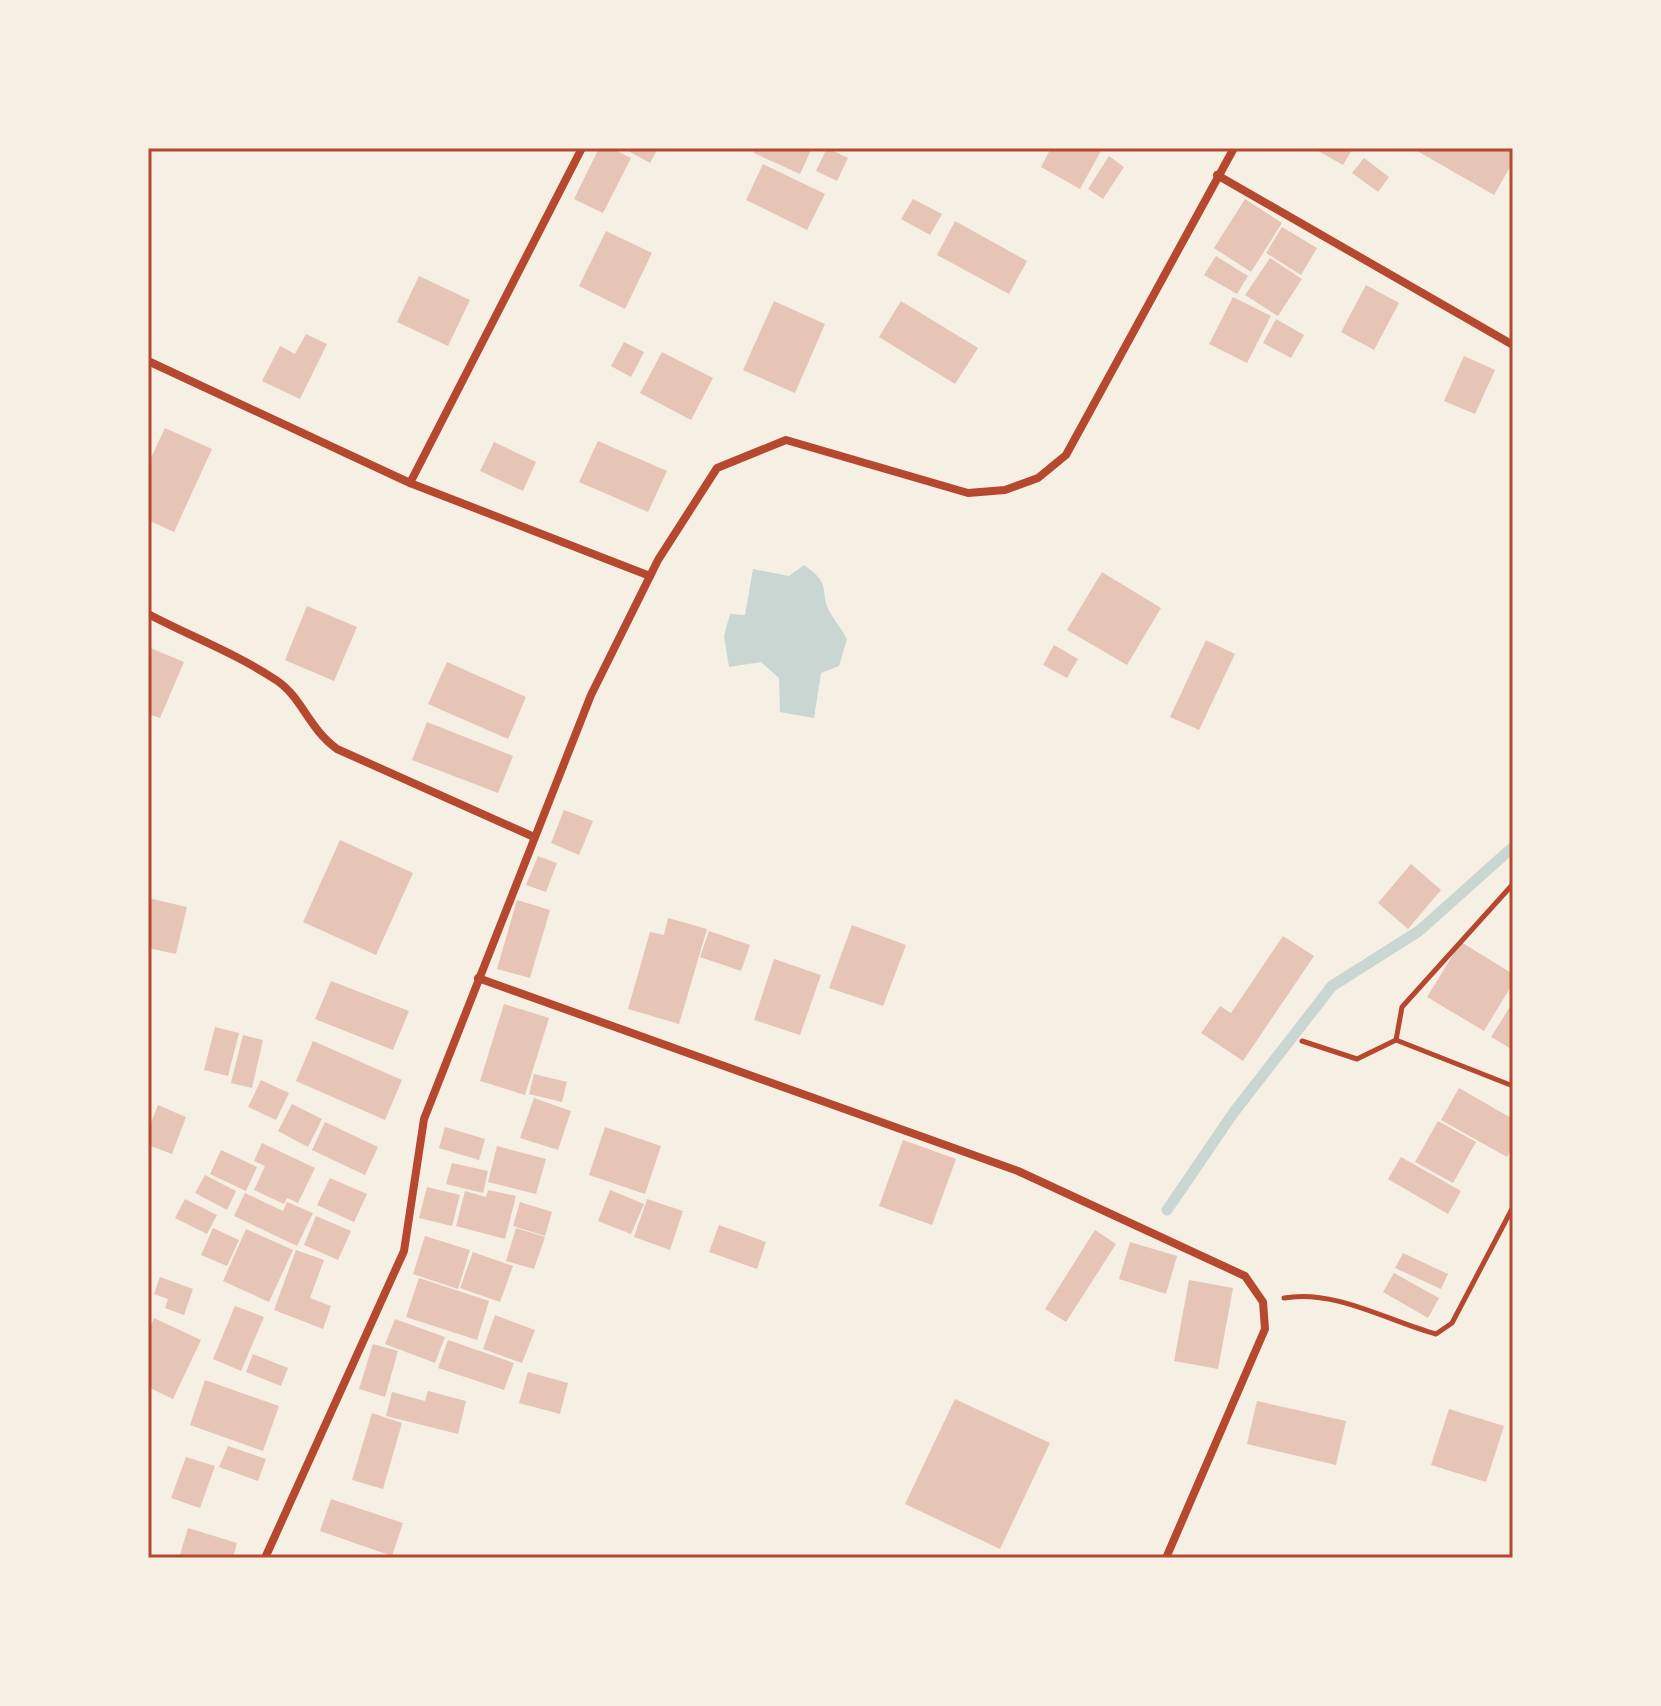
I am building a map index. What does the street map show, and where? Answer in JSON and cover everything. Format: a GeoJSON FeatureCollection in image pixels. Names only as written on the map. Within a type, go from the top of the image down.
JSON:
{"type":"FeatureCollection","features":[{"type":"Feature","properties":{"kind":"street"},"geometry":{"type":"LineString","coordinates":[[410,483],[582,148]]}},
{"type":"Feature","properties":{"kind":"street"},"geometry":{"type":"LineString","coordinates":[[265,1558],[404,1251],[424,1119],[591,695],[650,576],[717,468],[786,440],[968,493],[1005,490],[1038,478],[1066,455],[1234,148]]}},
{"type":"Feature","properties":{"kind":"street"},"geometry":{"type":"LineString","coordinates":[[1217,175],[1513,345]]}},
{"type":"Feature","properties":{"kind":"street"},"geometry":{"type":"LineString","coordinates":[[148,361],[410,483],[650,576]]}},
{"type":"Feature","properties":{"kind":"street"},"geometry":{"type":"LineString","coordinates":[[148,614],[278,681],[295,698],[318,736],[337,749],[534,837]]}},
{"type":"Feature","properties":{"kind":"street"},"geometry":{"type":"LineString","coordinates":[[478,978],[1018,1171],[1245,1276],[1263,1302],[1265,1329],[1166,1558]]}},
{"type":"Feature","properties":{"kind":"path"},"geometry":{"type":"LineString","coordinates":[[1396,1040],[1402,1007],[1513,884]]}},
{"type":"Feature","properties":{"kind":"path"},"geometry":{"type":"LineString","coordinates":[[1302,1041],[1357,1059],[1396,1040],[1513,1086]]}},
{"type":"Feature","properties":{"kind":"path"},"geometry":{"type":"LineString","coordinates":[[1263,1302],[1298,1296],[1349,1304],[1436,1334],[1452,1323],[1513,1207]]}},
{"type":"Feature","properties":{"kind":"shaded area"},"geometry":{"type":"Polygon","coordinates":[[[804,565],[819,578],[832,616],[847,639],[839,666],[821,673],[814,718],[780,712],[779,678],[761,662],[729,667],[724,636],[730,614],[745,615],[753,569],[789,576],[804,565]]]}},
{"type":"Feature","properties":{"kind":"building"},"geometry":{"type":"Polygon","coordinates":[[[599,148],[611,148],[631,158],[603,213],[574,199],[599,148]]]}},
{"type":"Feature","properties":{"kind":"building"},"geometry":{"type":"Polygon","coordinates":[[[623,148],[658,148],[650,163],[623,148]]]}},
{"type":"Feature","properties":{"kind":"building"},"geometry":{"type":"Polygon","coordinates":[[[756,148],[812,148],[800,174],[754,153],[756,148]]]}},
{"type":"Feature","properties":{"kind":"building"},"geometry":{"type":"Polygon","coordinates":[[[827,148],[848,158],[837,181],[816,171],[827,148]]]}},
{"type":"Feature","properties":{"kind":"building"},"geometry":{"type":"Polygon","coordinates":[[[1051,148],[1097,148],[1101,151],[1080,189],[1041,167],[1051,148]]]}},
{"type":"Feature","properties":{"kind":"building"},"geometry":{"type":"Polygon","coordinates":[[[1313,148],[1353,148],[1343,165],[1313,148]]]}},
{"type":"Feature","properties":{"kind":"building"},"geometry":{"type":"Polygon","coordinates":[[[1412,148],[1482,151],[1513,148],[1513,162],[1494,195],[1412,148]]]}},
{"type":"Feature","properties":{"kind":"building"},"geometry":{"type":"Polygon","coordinates":[[[1109,156],[1124,167],[1103,199],[1088,189],[1109,156]]]}},
{"type":"Feature","properties":{"kind":"building"},"geometry":{"type":"Polygon","coordinates":[[[1364,158],[1389,177],[1378,192],[1352,173],[1364,158]]]}},
{"type":"Feature","properties":{"kind":"building"},"geometry":{"type":"Polygon","coordinates":[[[763,164],[825,194],[807,230],[746,200],[763,164]]]}},
{"type":"Feature","properties":{"kind":"building"},"geometry":{"type":"Polygon","coordinates":[[[913,199],[942,214],[930,235],[901,219],[913,199]]]}},
{"type":"Feature","properties":{"kind":"building"},"geometry":{"type":"Polygon","coordinates":[[[1245,199],[1282,223],[1251,272],[1214,248],[1245,199]]]}},
{"type":"Feature","properties":{"kind":"building"},"geometry":{"type":"Polygon","coordinates":[[[955,221],[1027,261],[1009,294],[937,255],[955,221]]]}},
{"type":"Feature","properties":{"kind":"building"},"geometry":{"type":"Polygon","coordinates":[[[1282,227],[1317,248],[1301,275],[1266,253],[1282,227]]]}},
{"type":"Feature","properties":{"kind":"building"},"geometry":{"type":"Polygon","coordinates":[[[606,231],[652,253],[625,309],[579,286],[606,231]]]}},
{"type":"Feature","properties":{"kind":"building"},"geometry":{"type":"Polygon","coordinates":[[[1216,256],[1248,276],[1237,294],[1204,275],[1216,256]]]}},
{"type":"Feature","properties":{"kind":"building"},"geometry":{"type":"Polygon","coordinates":[[[1270,258],[1302,279],[1278,316],[1245,295],[1270,258]]]}},
{"type":"Feature","properties":{"kind":"building"},"geometry":{"type":"Polygon","coordinates":[[[419,276],[470,300],[448,346],[397,322],[419,276]]]}},
{"type":"Feature","properties":{"kind":"building"},"geometry":{"type":"Polygon","coordinates":[[[1366,285],[1399,303],[1374,350],[1341,332],[1366,285]]]}},
{"type":"Feature","properties":{"kind":"building"},"geometry":{"type":"Polygon","coordinates":[[[1233,297],[1271,316],[1247,363],[1209,344],[1233,297]]]}},
{"type":"Feature","properties":{"kind":"building"},"geometry":{"type":"Polygon","coordinates":[[[774,301],[825,324],[795,393],[743,370],[774,301]]]}},
{"type":"Feature","properties":{"kind":"building"},"geometry":{"type":"Polygon","coordinates":[[[901,301],[978,348],[955,384],[879,337],[901,301]]]}},
{"type":"Feature","properties":{"kind":"building"},"geometry":{"type":"Polygon","coordinates":[[[1276,319],[1304,335],[1291,358],[1263,343],[1276,319]]]}},
{"type":"Feature","properties":{"kind":"building"},"geometry":{"type":"Polygon","coordinates":[[[306,334],[327,344],[300,399],[262,381],[280,346],[295,354],[306,334]]]}},
{"type":"Feature","properties":{"kind":"building"},"geometry":{"type":"Polygon","coordinates":[[[624,342],[644,352],[631,377],[611,366],[624,342]]]}},
{"type":"Feature","properties":{"kind":"building"},"geometry":{"type":"Polygon","coordinates":[[[662,352],[713,378],[691,420],[640,393],[662,352]]]}},
{"type":"Feature","properties":{"kind":"building"},"geometry":{"type":"Polygon","coordinates":[[[1464,356],[1495,370],[1475,414],[1444,401],[1464,356]]]}},
{"type":"Feature","properties":{"kind":"building"},"geometry":{"type":"Polygon","coordinates":[[[165,428],[212,449],[174,532],[148,520],[148,464],[165,428]]]}},
{"type":"Feature","properties":{"kind":"building"},"geometry":{"type":"Polygon","coordinates":[[[598,441],[667,471],[648,512],[579,482],[598,441]]]}},
{"type":"Feature","properties":{"kind":"building"},"geometry":{"type":"Polygon","coordinates":[[[494,442],[536,462],[523,491],[480,471],[494,442]]]}},
{"type":"Feature","properties":{"kind":"building"},"geometry":{"type":"Polygon","coordinates":[[[1102,572],[1161,608],[1127,665],[1067,630],[1102,572]]]}},
{"type":"Feature","properties":{"kind":"building"},"geometry":{"type":"Polygon","coordinates":[[[307,606],[357,627],[334,681],[285,660],[307,606]]]}},
{"type":"Feature","properties":{"kind":"building"},"geometry":{"type":"Polygon","coordinates":[[[1206,640],[1235,654],[1199,730],[1170,717],[1206,640]]]}},
{"type":"Feature","properties":{"kind":"building"},"geometry":{"type":"Polygon","coordinates":[[[1054,645],[1078,659],[1067,678],[1043,665],[1054,645]]]}},
{"type":"Feature","properties":{"kind":"building"},"geometry":{"type":"Polygon","coordinates":[[[148,647],[184,662],[160,718],[148,714],[148,647]]]}},
{"type":"Feature","properties":{"kind":"building"},"geometry":{"type":"Polygon","coordinates":[[[447,662],[526,697],[508,739],[428,704],[447,662]]]}},
{"type":"Feature","properties":{"kind":"building"},"geometry":{"type":"Polygon","coordinates":[[[427,722],[513,756],[498,793],[412,760],[427,722]]]}},
{"type":"Feature","properties":{"kind":"building"},"geometry":{"type":"Polygon","coordinates":[[[564,810],[593,821],[579,855],[551,843],[564,810]]]}},
{"type":"Feature","properties":{"kind":"building"},"geometry":{"type":"Polygon","coordinates":[[[340,840],[413,873],[376,955],[303,922],[340,840]]]}},
{"type":"Feature","properties":{"kind":"building"},"geometry":{"type":"Polygon","coordinates":[[[538,856],[557,863],[546,892],[526,885],[538,856]]]}},
{"type":"Feature","properties":{"kind":"building"},"geometry":{"type":"Polygon","coordinates":[[[1411,864],[1441,890],[1408,929],[1378,903],[1411,864]]]}},
{"type":"Feature","properties":{"kind":"building"},"geometry":{"type":"Polygon","coordinates":[[[148,898],[187,907],[176,954],[148,948],[148,898]]]}},
{"type":"Feature","properties":{"kind":"building"},"geometry":{"type":"Polygon","coordinates":[[[517,900],[550,910],[530,978],[497,969],[517,900]]]}},
{"type":"Feature","properties":{"kind":"building"},"geometry":{"type":"Polygon","coordinates":[[[668,918],[707,929],[679,1024],[628,1009],[650,932],[664,935],[668,918]]]}},
{"type":"Feature","properties":{"kind":"building"},"geometry":{"type":"Polygon","coordinates":[[[852,925],[906,945],[883,1006],[829,988],[852,925]]]}},
{"type":"Feature","properties":{"kind":"building"},"geometry":{"type":"Polygon","coordinates":[[[709,931],[750,945],[741,971],[700,957],[709,931]]]}},
{"type":"Feature","properties":{"kind":"building"},"geometry":{"type":"Polygon","coordinates":[[[1283,936],[1314,956],[1243,1061],[1201,1033],[1220,1006],[1231,1013],[1283,936]]]}},
{"type":"Feature","properties":{"kind":"building"},"geometry":{"type":"Polygon","coordinates":[[[1461,942],[1513,974],[1513,983],[1484,1031],[1427,997],[1461,942]]]}},
{"type":"Feature","properties":{"kind":"building"},"geometry":{"type":"Polygon","coordinates":[[[774,959],[821,975],[800,1035],[754,1020],[774,959]]]}},
{"type":"Feature","properties":{"kind":"building"},"geometry":{"type":"Polygon","coordinates":[[[331,981],[409,1011],[393,1050],[315,1019],[331,981]]]}},
{"type":"Feature","properties":{"kind":"building"},"geometry":{"type":"Polygon","coordinates":[[[1513,1002],[1513,1050],[1491,1037],[1513,1002]]]}},
{"type":"Feature","properties":{"kind":"building"},"geometry":{"type":"Polygon","coordinates":[[[504,1004],[549,1018],[525,1095],[480,1081],[504,1004]]]}},
{"type":"Feature","properties":{"kind":"building"},"geometry":{"type":"Polygon","coordinates":[[[215,1027],[239,1033],[228,1076],[204,1070],[215,1027]]]}},
{"type":"Feature","properties":{"kind":"building"},"geometry":{"type":"Polygon","coordinates":[[[243,1035],[263,1040],[252,1088],[231,1083],[243,1035]]]}},
{"type":"Feature","properties":{"kind":"building"},"geometry":{"type":"Polygon","coordinates":[[[313,1041],[402,1080],[385,1120],[296,1081],[313,1041]]]}},
{"type":"Feature","properties":{"kind":"building"},"geometry":{"type":"Polygon","coordinates":[[[534,1074],[567,1082],[562,1102],[529,1094],[534,1074]]]}},
{"type":"Feature","properties":{"kind":"building"},"geometry":{"type":"Polygon","coordinates":[[[261,1080],[289,1093],[276,1120],[248,1107],[261,1080]]]}},
{"type":"Feature","properties":{"kind":"building"},"geometry":{"type":"Polygon","coordinates":[[[1459,1088],[1513,1119],[1513,1147],[1507,1157],[1441,1120],[1459,1088]]]}},
{"type":"Feature","properties":{"kind":"building"},"geometry":{"type":"Polygon","coordinates":[[[534,1098],[571,1111],[558,1150],[520,1138],[534,1098]]]}},
{"type":"Feature","properties":{"kind":"building"},"geometry":{"type":"Polygon","coordinates":[[[292,1104],[322,1119],[308,1147],[278,1131],[292,1104]]]}},
{"type":"Feature","properties":{"kind":"building"},"geometry":{"type":"Polygon","coordinates":[[[158,1105],[186,1117],[172,1154],[148,1145],[148,1130],[158,1105]]]}},
{"type":"Feature","properties":{"kind":"building"},"geometry":{"type":"Polygon","coordinates":[[[1438,1121],[1476,1142],[1453,1183],[1415,1162],[1438,1121]]]}},
{"type":"Feature","properties":{"kind":"building"},"geometry":{"type":"Polygon","coordinates":[[[325,1122],[378,1147],[365,1175],[312,1150],[325,1122]]]}},
{"type":"Feature","properties":{"kind":"building"},"geometry":{"type":"Polygon","coordinates":[[[445,1127],[485,1139],[479,1160],[439,1148],[445,1127]]]}},
{"type":"Feature","properties":{"kind":"building"},"geometry":{"type":"Polygon","coordinates":[[[605,1127],[661,1146],[645,1194],[589,1175],[605,1127]]]}},
{"type":"Feature","properties":{"kind":"building"},"geometry":{"type":"Polygon","coordinates":[[[903,1140],[956,1159],[932,1225],[879,1206],[903,1140]]]}},
{"type":"Feature","properties":{"kind":"building"},"geometry":{"type":"Polygon","coordinates":[[[262,1143],[315,1168],[298,1203],[287,1198],[284,1204],[254,1190],[265,1166],[254,1161],[262,1143]]]}},
{"type":"Feature","properties":{"kind":"building"},"geometry":{"type":"Polygon","coordinates":[[[497,1146],[546,1159],[536,1194],[488,1182],[497,1146]]]}},
{"type":"Feature","properties":{"kind":"building"},"geometry":{"type":"Polygon","coordinates":[[[221,1150],[257,1167],[246,1191],[210,1174],[221,1150]]]}},
{"type":"Feature","properties":{"kind":"building"},"geometry":{"type":"Polygon","coordinates":[[[1401,1157],[1461,1191],[1448,1214],[1388,1179],[1401,1157]]]}},
{"type":"Feature","properties":{"kind":"building"},"geometry":{"type":"Polygon","coordinates":[[[452,1163],[488,1171],[483,1193],[446,1184],[452,1163]]]}},
{"type":"Feature","properties":{"kind":"building"},"geometry":{"type":"Polygon","coordinates":[[[205,1175],[236,1191],[227,1210],[195,1193],[205,1175]]]}},
{"type":"Feature","properties":{"kind":"building"},"geometry":{"type":"Polygon","coordinates":[[[330,1178],[367,1194],[354,1222],[317,1205],[330,1178]]]}},
{"type":"Feature","properties":{"kind":"building"},"geometry":{"type":"Polygon","coordinates":[[[427,1187],[460,1195],[452,1226],[419,1218],[427,1187]]]}},
{"type":"Feature","properties":{"kind":"building"},"geometry":{"type":"Polygon","coordinates":[[[488,1190],[516,1196],[505,1239],[456,1226],[465,1191],[486,1197],[488,1190]]]}},
{"type":"Feature","properties":{"kind":"building"},"geometry":{"type":"Polygon","coordinates":[[[610,1190],[644,1204],[631,1234],[598,1221],[610,1190]]]}},
{"type":"Feature","properties":{"kind":"building"},"geometry":{"type":"Polygon","coordinates":[[[245,1193],[283,1211],[287,1202],[313,1213],[297,1246],[234,1216],[245,1193]]]}},
{"type":"Feature","properties":{"kind":"building"},"geometry":{"type":"Polygon","coordinates":[[[185,1199],[217,1215],[207,1234],[175,1218],[185,1199]]]}},
{"type":"Feature","properties":{"kind":"building"},"geometry":{"type":"Polygon","coordinates":[[[647,1199],[683,1211],[670,1250],[634,1237],[647,1199]]]}},
{"type":"Feature","properties":{"kind":"building"},"geometry":{"type":"Polygon","coordinates":[[[520,1202],[552,1212],[545,1236],[513,1226],[520,1202]]]}},
{"type":"Feature","properties":{"kind":"building"},"geometry":{"type":"Polygon","coordinates":[[[316,1216],[351,1231],[338,1260],[304,1245],[316,1216]]]}},
{"type":"Feature","properties":{"kind":"building"},"geometry":{"type":"Polygon","coordinates":[[[719,1225],[766,1242],[757,1269],[709,1252],[719,1225]]]}},
{"type":"Feature","properties":{"kind":"building"},"geometry":{"type":"Polygon","coordinates":[[[213,1228],[239,1240],[227,1266],[201,1255],[213,1228]]]}},
{"type":"Feature","properties":{"kind":"building"},"geometry":{"type":"Polygon","coordinates":[[[516,1228],[545,1237],[534,1269],[506,1261],[516,1228]]]}},
{"type":"Feature","properties":{"kind":"building"},"geometry":{"type":"Polygon","coordinates":[[[246,1229],[293,1250],[269,1302],[223,1281],[246,1229]]]}},
{"type":"Feature","properties":{"kind":"building"},"geometry":{"type":"Polygon","coordinates":[[[1095,1230],[1116,1244],[1066,1322],[1045,1309],[1095,1230]]]}},
{"type":"Feature","properties":{"kind":"building"},"geometry":{"type":"Polygon","coordinates":[[[425,1236],[470,1250],[458,1289],[413,1274],[425,1236]]]}},
{"type":"Feature","properties":{"kind":"building"},"geometry":{"type":"Polygon","coordinates":[[[1130,1242],[1177,1256],[1166,1294],[1119,1279],[1130,1242]]]}},
{"type":"Feature","properties":{"kind":"building"},"geometry":{"type":"Polygon","coordinates":[[[296,1250],[324,1260],[310,1298],[331,1306],[323,1329],[274,1310],[296,1250]]]}},
{"type":"Feature","properties":{"kind":"building"},"geometry":{"type":"Polygon","coordinates":[[[473,1252],[513,1266],[500,1302],[460,1288],[473,1252]]]}},
{"type":"Feature","properties":{"kind":"building"},"geometry":{"type":"Polygon","coordinates":[[[1403,1253],[1448,1274],[1441,1289],[1395,1268],[1403,1253]]]}},
{"type":"Feature","properties":{"kind":"building"},"geometry":{"type":"Polygon","coordinates":[[[1394,1273],[1439,1298],[1428,1318],[1383,1292],[1394,1273]]]}},
{"type":"Feature","properties":{"kind":"building"},"geometry":{"type":"Polygon","coordinates":[[[160,1277],[193,1289],[184,1315],[165,1308],[168,1299],[154,1294],[160,1277]]]}},
{"type":"Feature","properties":{"kind":"building"},"geometry":{"type":"Polygon","coordinates":[[[419,1278],[489,1301],[477,1340],[406,1317],[419,1278]]]}},
{"type":"Feature","properties":{"kind":"building"},"geometry":{"type":"Polygon","coordinates":[[[1189,1280],[1233,1288],[1218,1369],[1174,1361],[1189,1280]]]}},
{"type":"Feature","properties":{"kind":"building"},"geometry":{"type":"Polygon","coordinates":[[[235,1306],[264,1317],[241,1371],[213,1359],[235,1306]]]}},
{"type":"Feature","properties":{"kind":"building"},"geometry":{"type":"Polygon","coordinates":[[[495,1315],[535,1330],[522,1363],[483,1349],[495,1315]]]}},
{"type":"Feature","properties":{"kind":"building"},"geometry":{"type":"Polygon","coordinates":[[[154,1318],[201,1340],[173,1399],[148,1387],[148,1332],[154,1318]]]}},
{"type":"Feature","properties":{"kind":"building"},"geometry":{"type":"Polygon","coordinates":[[[395,1319],[445,1337],[435,1363],[385,1344],[395,1319]]]}},
{"type":"Feature","properties":{"kind":"building"},"geometry":{"type":"Polygon","coordinates":[[[448,1340],[514,1363],[504,1390],[438,1368],[448,1340]]]}},
{"type":"Feature","properties":{"kind":"building"},"geometry":{"type":"Polygon","coordinates":[[[373,1344],[398,1351],[385,1397],[359,1389],[373,1344]]]}},
{"type":"Feature","properties":{"kind":"building"},"geometry":{"type":"Polygon","coordinates":[[[253,1354],[288,1368],[281,1386],[246,1372],[253,1354]]]}},
{"type":"Feature","properties":{"kind":"building"},"geometry":{"type":"Polygon","coordinates":[[[528,1372],[568,1383],[560,1414],[519,1403],[528,1372]]]}},
{"type":"Feature","properties":{"kind":"building"},"geometry":{"type":"Polygon","coordinates":[[[205,1380],[279,1406],[263,1451],[190,1425],[205,1380]]]}},
{"type":"Feature","properties":{"kind":"building"},"geometry":{"type":"Polygon","coordinates":[[[428,1391],[466,1401],[458,1434],[386,1416],[392,1392],[425,1401],[428,1391]]]}},
{"type":"Feature","properties":{"kind":"building"},"geometry":{"type":"Polygon","coordinates":[[[955,1399],[1050,1443],[1000,1549],[905,1504],[955,1399]]]}},
{"type":"Feature","properties":{"kind":"building"},"geometry":{"type":"Polygon","coordinates":[[[1257,1401],[1346,1421],[1336,1465],[1247,1444],[1257,1401]]]}},
{"type":"Feature","properties":{"kind":"building"},"geometry":{"type":"Polygon","coordinates":[[[1449,1409],[1504,1426],[1486,1482],[1431,1465],[1449,1409]]]}},
{"type":"Feature","properties":{"kind":"building"},"geometry":{"type":"Polygon","coordinates":[[[372,1413],[402,1423],[383,1489],[352,1480],[372,1413]]]}},
{"type":"Feature","properties":{"kind":"building"},"geometry":{"type":"Polygon","coordinates":[[[228,1446],[266,1459],[258,1481],[219,1467],[228,1446]]]}},
{"type":"Feature","properties":{"kind":"building"},"geometry":{"type":"Polygon","coordinates":[[[186,1457],[215,1466],[200,1508],[171,1498],[186,1457]]]}},
{"type":"Feature","properties":{"kind":"building"},"geometry":{"type":"Polygon","coordinates":[[[331,1499],[403,1523],[392,1556],[320,1531],[331,1499]]]}},
{"type":"Feature","properties":{"kind":"building"},"geometry":{"type":"Polygon","coordinates":[[[188,1528],[237,1543],[233,1558],[179,1558],[188,1528]]]}},
{"type":"Feature","properties":{"kind":"waterway"},"geometry":{"type":"LineString","coordinates":[[1167,1210],[1234,1112],[1332,986],[1419,931],[1513,847]]}}]}
